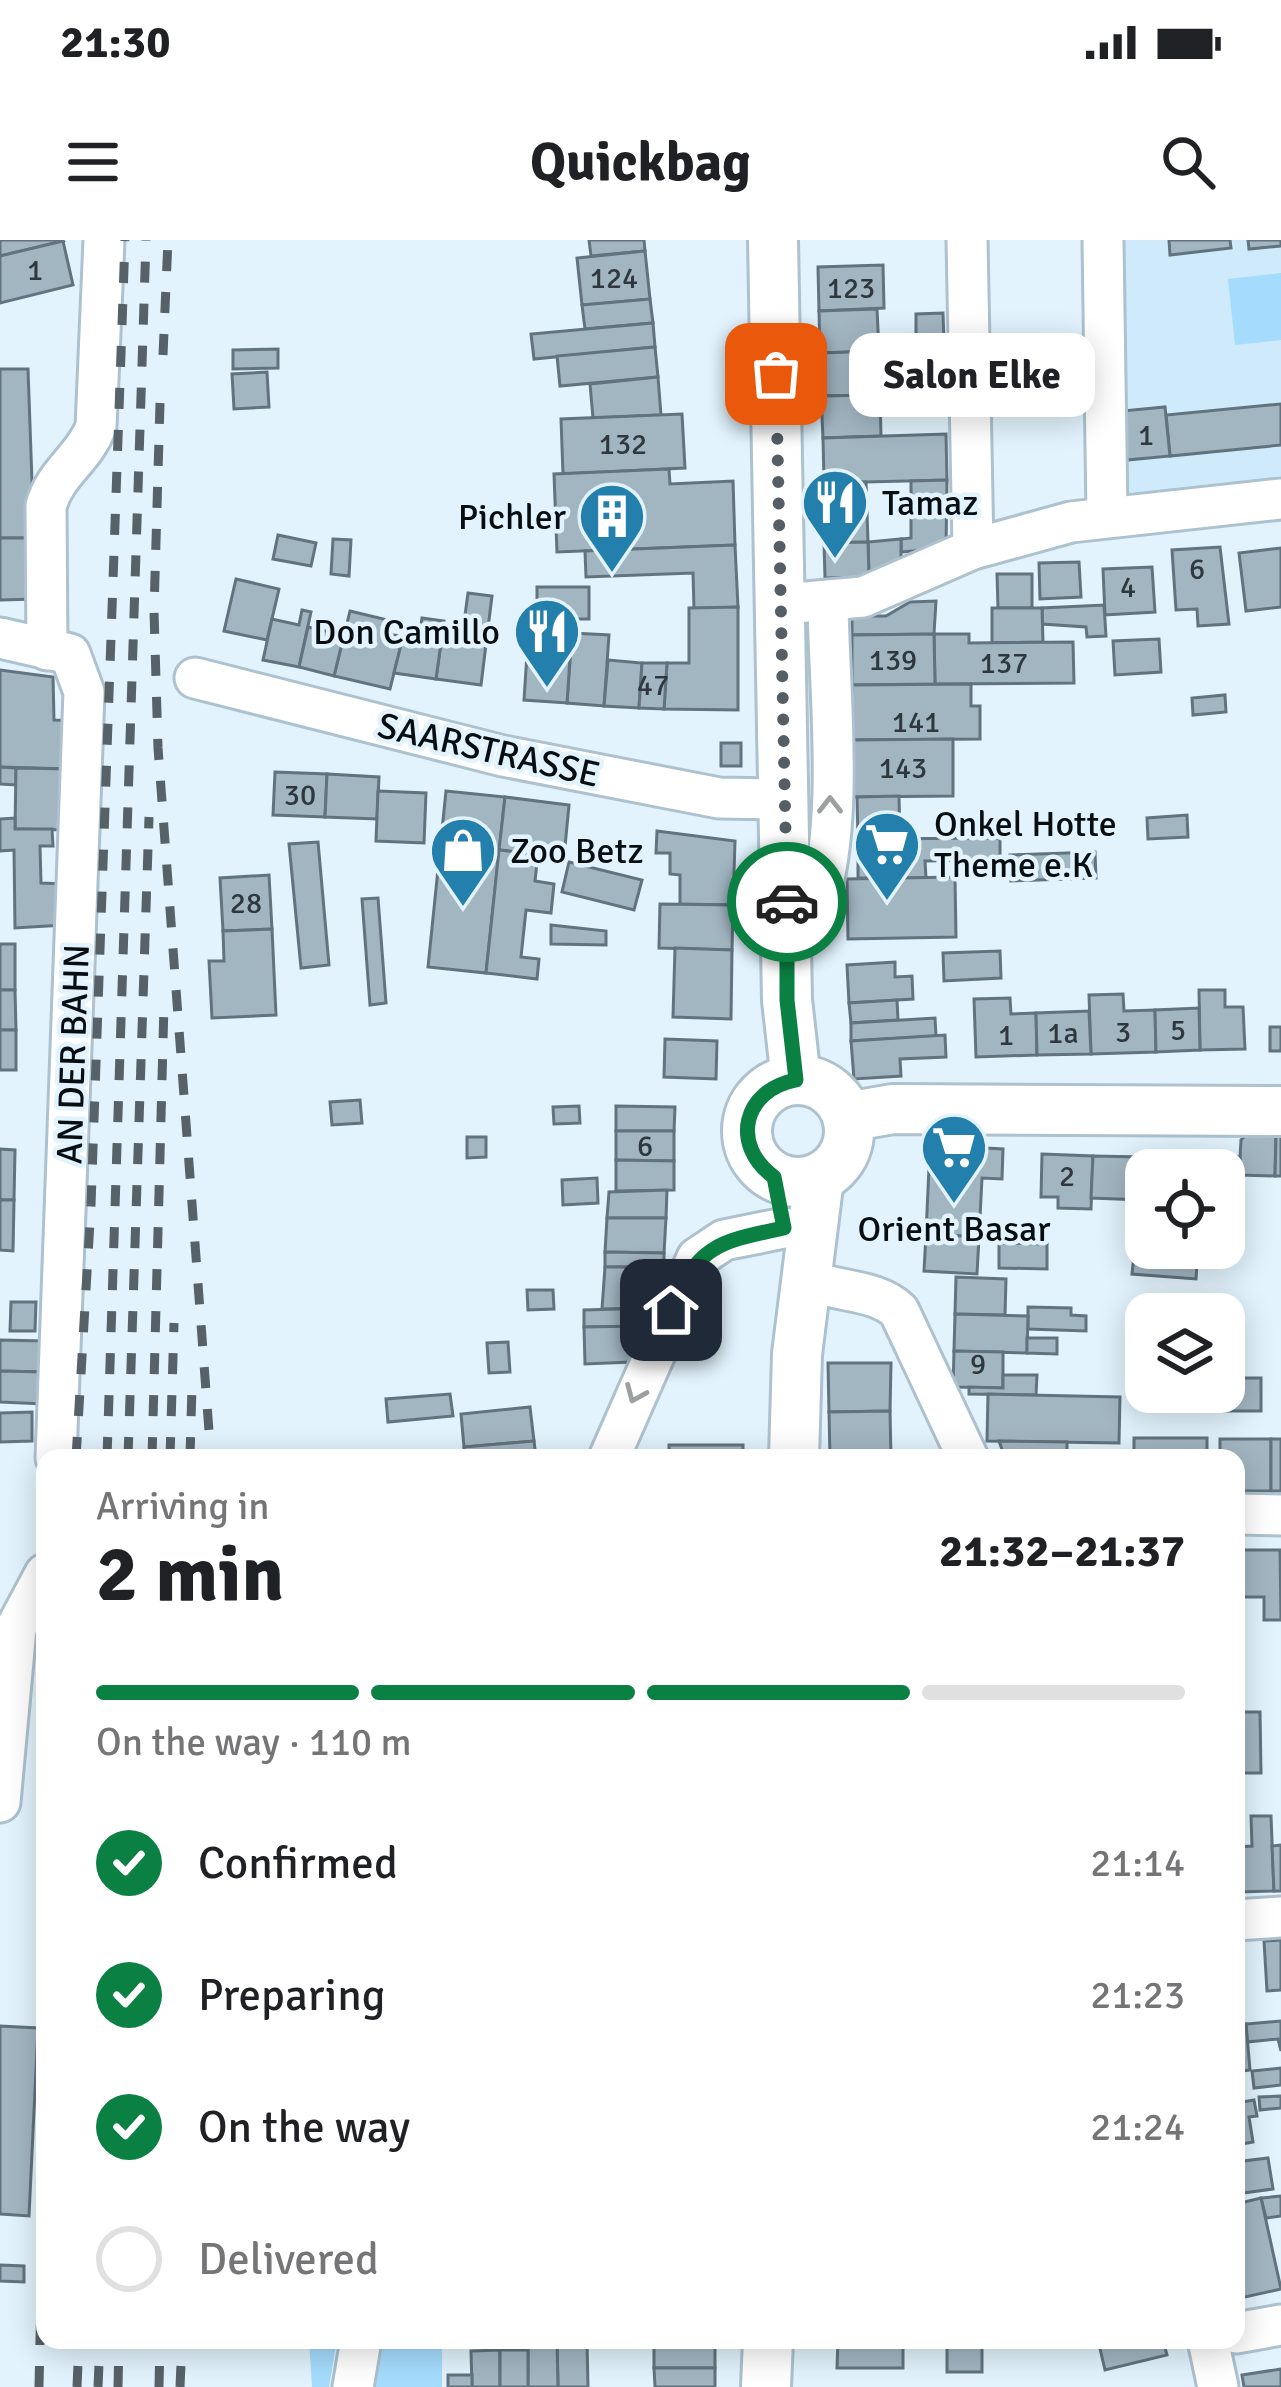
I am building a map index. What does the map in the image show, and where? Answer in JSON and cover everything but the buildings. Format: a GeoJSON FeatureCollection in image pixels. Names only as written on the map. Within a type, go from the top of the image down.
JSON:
{"type":"FeatureCollection","features":[{"type":"Feature","properties":{"kind":"main road"},"geometry":{"type":"LineString","coordinates":[[773,240],[806,603],[785,800],[787,1000],[796,1080]]}},
{"type":"Feature","properties":{"kind":"main road"},"geometry":{"type":"LineString","coordinates":[[796,1080],[828,1090],[847,1117],[841,1159],[797,1178],[751,1153],[747,1120],[765,1091],[796,1080]]}},
{"type":"Feature","properties":{"kind":"main road"},"geometry":{"type":"LineString","coordinates":[[847,1117],[893,1109],[1281,1111]]}},
{"type":"Feature","properties":{"kind":"main road"},"geometry":{"type":"LineString","coordinates":[[797,1178],[784,1228],[797,1354]]}},
{"type":"Feature","properties":{"kind":"main road"},"geometry":{"type":"LineString","coordinates":[[794,1449],[805,1278],[797,1178]]}},
{"type":"Feature","properties":{"kind":"main road"},"geometry":{"type":"LineString","coordinates":[[766,2387],[768,2349]]}},
{"type":"Feature","properties":{"kind":"street","name":"AN DER BAHN"},"geometry":{"type":"LineString","coordinates":[[56,1449],[84,692],[59,652],[46,506],[51,488],[88,449],[96,427],[104,240]]}},
{"type":"Feature","properties":{"kind":"street"},"geometry":{"type":"LineString","coordinates":[[967,240],[974,549]]}},
{"type":"Feature","properties":{"kind":"street"},"geometry":{"type":"LineString","coordinates":[[1103,240],[1107,516]]}},
{"type":"Feature","properties":{"kind":"street"},"geometry":{"type":"LineString","coordinates":[[788,954],[815,913],[830,834],[806,603],[899,584],[974,549],[1107,516],[1281,499]]}},
{"type":"Feature","properties":{"kind":"street"},"geometry":{"type":"LineString","coordinates":[[0,638],[59,652]]}},
{"type":"Feature","properties":{"kind":"street","name":"SAARSTRASSE"},"geometry":{"type":"LineString","coordinates":[[195,678],[503,756],[719,798],[785,800]]}},
{"type":"Feature","properties":{"kind":"street"},"geometry":{"type":"LineString","coordinates":[[612,1449],[697,1258],[724,1240],[784,1228]]}},
{"type":"Feature","properties":{"kind":"street"},"geometry":{"type":"LineString","coordinates":[[805,1278],[823,1287],[888,1300],[909,1328],[964,1449]]}},
{"type":"Feature","properties":{"kind":"street"},"geometry":{"type":"LineString","coordinates":[[1245,1514],[1281,1515]]}},
{"type":"Feature","properties":{"kind":"street"},"geometry":{"type":"LineString","coordinates":[[0,1802],[8,1628],[36,1587]]}},
{"type":"Feature","properties":{"kind":"street"},"geometry":{"type":"LineString","coordinates":[[1245,1919],[1281,1917]]}},
{"type":"Feature","properties":{"kind":"street"},"geometry":{"type":"LineString","coordinates":[[1245,2331],[1281,2325]]}},
{"type":"Feature","properties":{"kind":"street"},"geometry":{"type":"LineString","coordinates":[[353,2387],[359,2349]]}},
{"type":"Feature","properties":{"kind":"street"},"geometry":{"type":"LineString","coordinates":[[1210,2349],[1219,2387]]}},
{"type":"Feature","properties":{"kind":"shaded area"},"geometry":{"type":"Polygon","coordinates":[[[1119,240],[1281,240],[1281,479],[1123,495],[1119,240]]]}},
{"type":"Feature","properties":{"kind":"shaded area"},"geometry":{"type":"Polygon","coordinates":[[[1281,273],[1281,340],[1235,345],[1228,279],[1281,273]]]}},
{"type":"Feature","properties":{"kind":"shaded area"},"geometry":{"type":"Polygon","coordinates":[[[310,2349],[335,2349],[329,2387],[312,2387],[310,2349]]]}},
{"type":"Feature","properties":{"kind":"shaded area"},"geometry":{"type":"Polygon","coordinates":[[[380,2349],[442,2349],[442,2387],[374,2387],[380,2349]]]}},
{"type":"Feature","properties":{"kind":"railway"},"geometry":{"type":"LineString","coordinates":[[77,1449],[91,1205],[125,240]]}},
{"type":"Feature","properties":{"kind":"railway"},"geometry":{"type":"LineString","coordinates":[[107,1449],[146,240]]}},
{"type":"Feature","properties":{"kind":"railway"},"geometry":{"type":"LineString","coordinates":[[163,355],[168,240]]}},
{"type":"Feature","properties":{"kind":"railway"},"geometry":{"type":"LineString","coordinates":[[160,403],[154,611],[158,748],[210,1449]]}},
{"type":"Feature","properties":{"kind":"railway"},"geometry":{"type":"LineString","coordinates":[[128,1449],[149,817]]}},
{"type":"Feature","properties":{"kind":"railway"},"geometry":{"type":"LineString","coordinates":[[152,1449],[164,1004]]}},
{"type":"Feature","properties":{"kind":"railway"},"geometry":{"type":"LineString","coordinates":[[170,1449],[174,1323]]}},
{"type":"Feature","properties":{"kind":"railway"},"geometry":{"type":"LineString","coordinates":[[190,1449],[192,1386]]}},
{"type":"Feature","properties":{"kind":"railway"},"geometry":{"type":"LineString","coordinates":[[39,2387],[40,2349]]}},
{"type":"Feature","properties":{"kind":"railway"},"geometry":{"type":"LineString","coordinates":[[77,2387],[79,2349]]}},
{"type":"Feature","properties":{"kind":"railway"},"geometry":{"type":"LineString","coordinates":[[98,2387],[100,2349]]}},
{"type":"Feature","properties":{"kind":"railway"},"geometry":{"type":"LineString","coordinates":[[118,2387],[119,2349]]}},
{"type":"Feature","properties":{"kind":"railway"},"geometry":{"type":"LineString","coordinates":[[159,2387],[160,2349]]}},
{"type":"Feature","properties":{"kind":"railway"},"geometry":{"type":"LineString","coordinates":[[180,2387],[182,2349]]}},
{"type":"Feature","properties":{"kind":"way so far"},"geometry":{"type":"LineString","coordinates":[[776,374],[787,902]]}},
{"type":"Feature","properties":{"kind":"place","name":"Salon Elke"},"geometry":{"type":"Point","coordinates":[776,374]}},
{"type":"Feature","properties":{"kind":"place","name":"Tamaz"},"geometry":{"type":"Point","coordinates":[835,561]}},
{"type":"Feature","properties":{"kind":"place","name":"Pichler"},"geometry":{"type":"Point","coordinates":[612,575]}},
{"type":"Feature","properties":{"kind":"place","name":"Don Camillo"},"geometry":{"type":"Point","coordinates":[547,690]}},
{"type":"Feature","properties":{"kind":"place","name":"Onkel Hotte Theme e.K"},"geometry":{"type":"Point","coordinates":[887,903]}},
{"type":"Feature","properties":{"kind":"place","name":"Zoo Betz"},"geometry":{"type":"Point","coordinates":[463,909]}},
{"type":"Feature","properties":{"kind":"place","name":"Orient Basar"},"geometry":{"type":"Point","coordinates":[954,1206]}},
{"type":"Feature","properties":{"kind":"route"},"geometry":{"type":"LineString","coordinates":[[671,1310],[697,1258],[724,1240],[784,1228],[774,1177],[760,1167],[746,1137],[753,1104],[779,1083],[796,1080],[787,1000],[787,902]]}}]}
